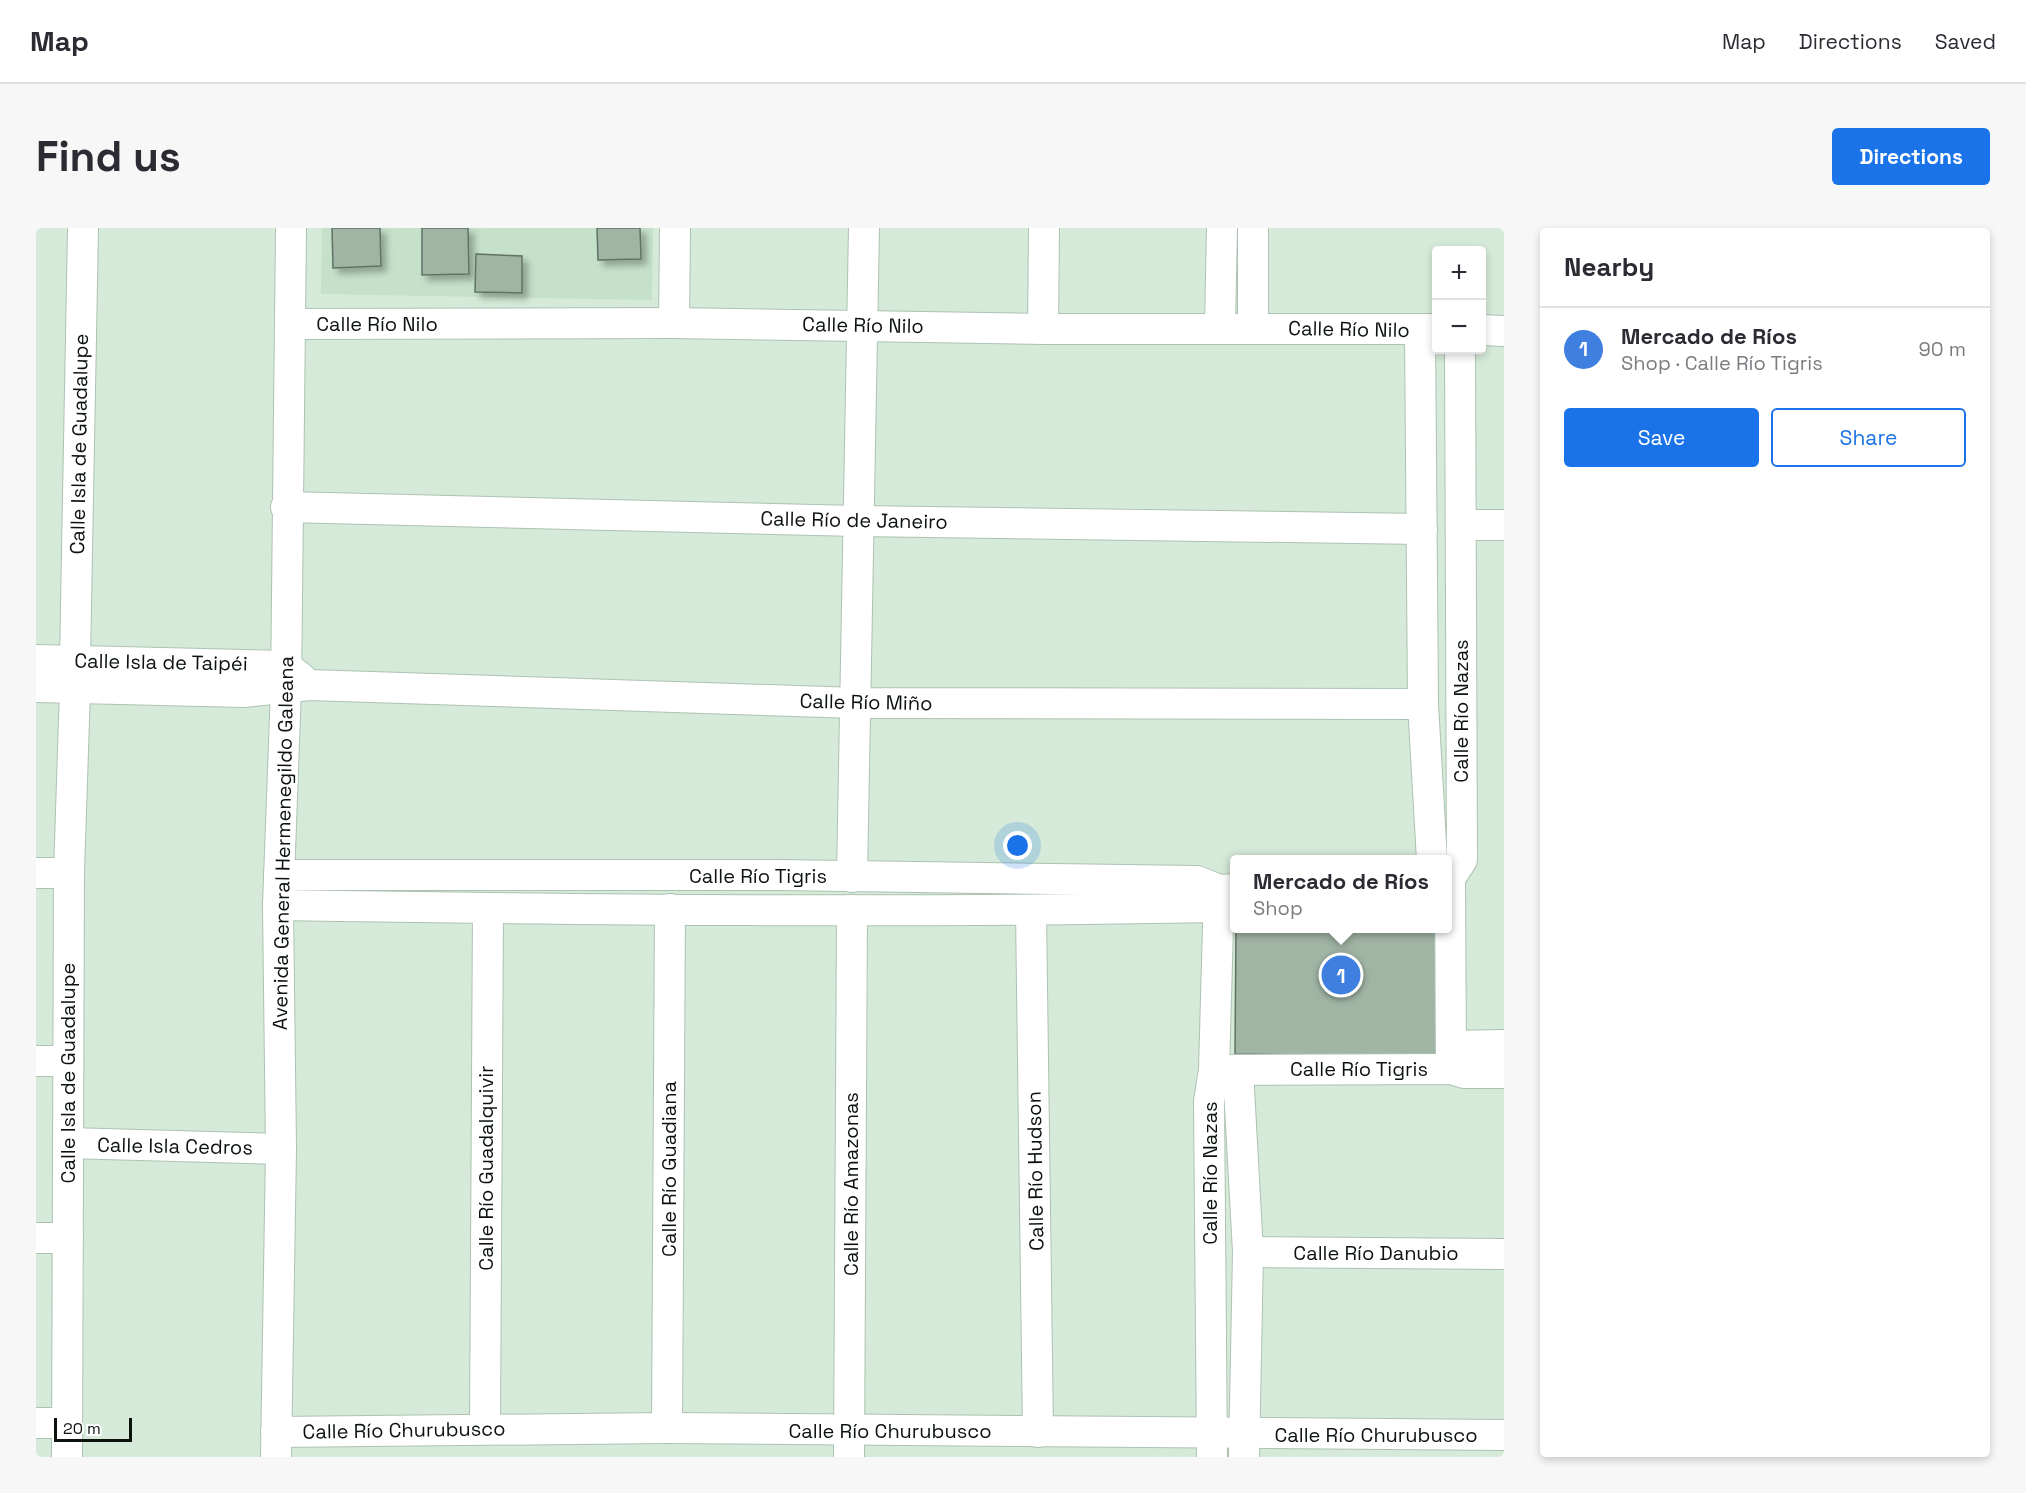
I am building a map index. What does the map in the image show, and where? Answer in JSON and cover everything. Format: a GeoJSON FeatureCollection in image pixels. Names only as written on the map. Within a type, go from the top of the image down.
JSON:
{"type":"FeatureCollection","features":[{"type":"Feature","properties":{"kind":"street","name":"Calle Isla de Guadalupe"},"geometry":{"type":"LineString","coordinates":[[67,1457],[69,873],[83,228]]}},
{"type":"Feature","properties":{"kind":"street","name":"Avenida General Hermenegildo Galeana"},"geometry":{"type":"LineString","coordinates":[[276,1444],[281,1149],[279,875],[293,680],[286,507],[291,228]]}},
{"type":"Feature","properties":{"kind":"street"},"geometry":{"type":"LineString","coordinates":[[674,323],[675,228]]}},
{"type":"Feature","properties":{"kind":"street"},"geometry":{"type":"LineString","coordinates":[[852,877],[864,228]]}},
{"type":"Feature","properties":{"kind":"street"},"geometry":{"type":"LineString","coordinates":[[1043,329],[1044,228]]}},
{"type":"Feature","properties":{"kind":"street"},"geometry":{"type":"LineString","coordinates":[[1220,327],[1222,228]]}},
{"type":"Feature","properties":{"kind":"street"},"geometry":{"type":"LineString","coordinates":[[1253,228],[1253,328]]}},
{"type":"Feature","properties":{"kind":"street","name":"Calle Río Nilo"},"geometry":{"type":"LineString","coordinates":[[290,324],[674,323],[1043,329],[1220,327],[1429,329]]}},
{"type":"Feature","properties":{"kind":"street","name":"Calle Río Nazas"},"geometry":{"type":"LineString","coordinates":[[1429,329],[1422,529],[1423,704],[1441,855]]}},
{"type":"Feature","properties":{"kind":"street"},"geometry":{"type":"LineString","coordinates":[[1486,330],[1504,331]]}},
{"type":"Feature","properties":{"kind":"street","name":"Calle Río Nazas"},"geometry":{"type":"LineString","coordinates":[[1452,866],[1462,860],[1460,354]]}},
{"type":"Feature","properties":{"kind":"street","name":"Calle Río de Janeiro"},"geometry":{"type":"LineString","coordinates":[[286,507],[857,520],[1422,529]]}},
{"type":"Feature","properties":{"kind":"street"},"geometry":{"type":"LineString","coordinates":[[1461,525],[1504,525]]}},
{"type":"Feature","properties":{"kind":"street","name":"Calle Isla de Taipéi"},"geometry":{"type":"LineString","coordinates":[[36,660],[75,674],[293,680]]}},
{"type":"Feature","properties":{"kind":"street","name":"Calle Isla de Taipéi"},"geometry":{"type":"LineString","coordinates":[[36,687],[75,674]]}},
{"type":"Feature","properties":{"kind":"street","name":"Calle Río Miño"},"geometry":{"type":"LineString","coordinates":[[293,680],[857,703],[1423,704]]}},
{"type":"Feature","properties":{"kind":"street"},"geometry":{"type":"LineString","coordinates":[[36,873],[69,873]]}},
{"type":"Feature","properties":{"kind":"street","name":"Calle Río Tigris"},"geometry":{"type":"LineString","coordinates":[[279,875],[779,875],[1197,881],[1224,895]]}},
{"type":"Feature","properties":{"kind":"street"},"geometry":{"type":"LineString","coordinates":[[779,875],[779,910]]}},
{"type":"Feature","properties":{"kind":"street","name":"Calle Río Nazas"},"geometry":{"type":"LineString","coordinates":[[1224,895],[1226,1070],[1248,1252],[1244,1446]]}},
{"type":"Feature","properties":{"kind":"street","name":"Calle Río Tigris"},"geometry":{"type":"LineString","coordinates":[[279,905],[488,909],[1031,911],[1224,895]]}},
{"type":"Feature","properties":{"kind":"street","name":"Calle Río Guadalquivir"},"geometry":{"type":"LineString","coordinates":[[485,1428],[488,909]]}},
{"type":"Feature","properties":{"kind":"street","name":"Calle Río Guadiana"},"geometry":{"type":"LineString","coordinates":[[667,1428],[670,909]]}},
{"type":"Feature","properties":{"kind":"street","name":"Calle Río Amazonas"},"geometry":{"type":"LineString","coordinates":[[849,1444],[852,910]]}},
{"type":"Feature","properties":{"kind":"street","name":"Calle Río Hudson"},"geometry":{"type":"LineString","coordinates":[[1031,911],[1038,1432]]}},
{"type":"Feature","properties":{"kind":"street","name":"Calle Río Nazas"},"geometry":{"type":"LineString","coordinates":[[1446,933],[1451,1058]]}},
{"type":"Feature","properties":{"kind":"street","name":"Calle Río Tigris"},"geometry":{"type":"LineString","coordinates":[[1226,1070],[1451,1058],[1504,1045]]}},
{"type":"Feature","properties":{"kind":"street","name":"Calle Río Tigris"},"geometry":{"type":"LineString","coordinates":[[1451,1058],[1464,1074],[1504,1073]]}},
{"type":"Feature","properties":{"kind":"street"},"geometry":{"type":"LineString","coordinates":[[36,1061],[68,1061]]}},
{"type":"Feature","properties":{"kind":"street","name":"Calle Río Nazas"},"geometry":{"type":"LineString","coordinates":[[1212,1445],[1209,1101],[1226,1070]]}},
{"type":"Feature","properties":{"kind":"street","name":"Calle Isla Cedros"},"geometry":{"type":"LineString","coordinates":[[68,1143],[281,1149]]}},
{"type":"Feature","properties":{"kind":"street"},"geometry":{"type":"LineString","coordinates":[[36,1238],[68,1238]]}},
{"type":"Feature","properties":{"kind":"street","name":"Calle Río Danubio"},"geometry":{"type":"LineString","coordinates":[[1248,1252],[1504,1254]]}},
{"type":"Feature","properties":{"kind":"street"},"geometry":{"type":"LineString","coordinates":[[1211,1338],[1246,1338]]}},
{"type":"Feature","properties":{"kind":"street"},"geometry":{"type":"LineString","coordinates":[[36,1423],[67,1423]]}},
{"type":"Feature","properties":{"kind":"street","name":"Calle Río Churubusco"},"geometry":{"type":"LineString","coordinates":[[276,1444],[485,1428],[667,1428],[849,1444],[1038,1432],[1244,1446],[1504,1435]]}},
{"type":"Feature","properties":{"kind":"shaded area"},"geometry":{"type":"Polygon","coordinates":[[[322,228],[653,228],[652,300],[321,294],[322,228]]]}},
{"type":"Feature","properties":{"kind":"building"},"geometry":{"type":"Polygon","coordinates":[[[332,228],[380,228],[381,266],[333,268],[332,228]]]}},
{"type":"Feature","properties":{"kind":"building"},"geometry":{"type":"Polygon","coordinates":[[[422,228],[468,228],[469,274],[422,275],[422,228]]]}},
{"type":"Feature","properties":{"kind":"building"},"geometry":{"type":"Polygon","coordinates":[[[597,228],[640,228],[641,259],[598,260],[597,228]]]}},
{"type":"Feature","properties":{"kind":"building"},"geometry":{"type":"Polygon","coordinates":[[[476,254],[522,256],[522,293],[475,292],[476,254]]]}},
{"type":"Feature","properties":{"kind":"building"},"geometry":{"type":"Polygon","coordinates":[[[1236,933],[1448,933],[1447,1057],[1235,1054],[1236,933]]]}},
{"type":"Feature","properties":{"kind":"place","name":"Mercado de Ríos"},"geometry":{"type":"Point","coordinates":[1341,975]}}]}
